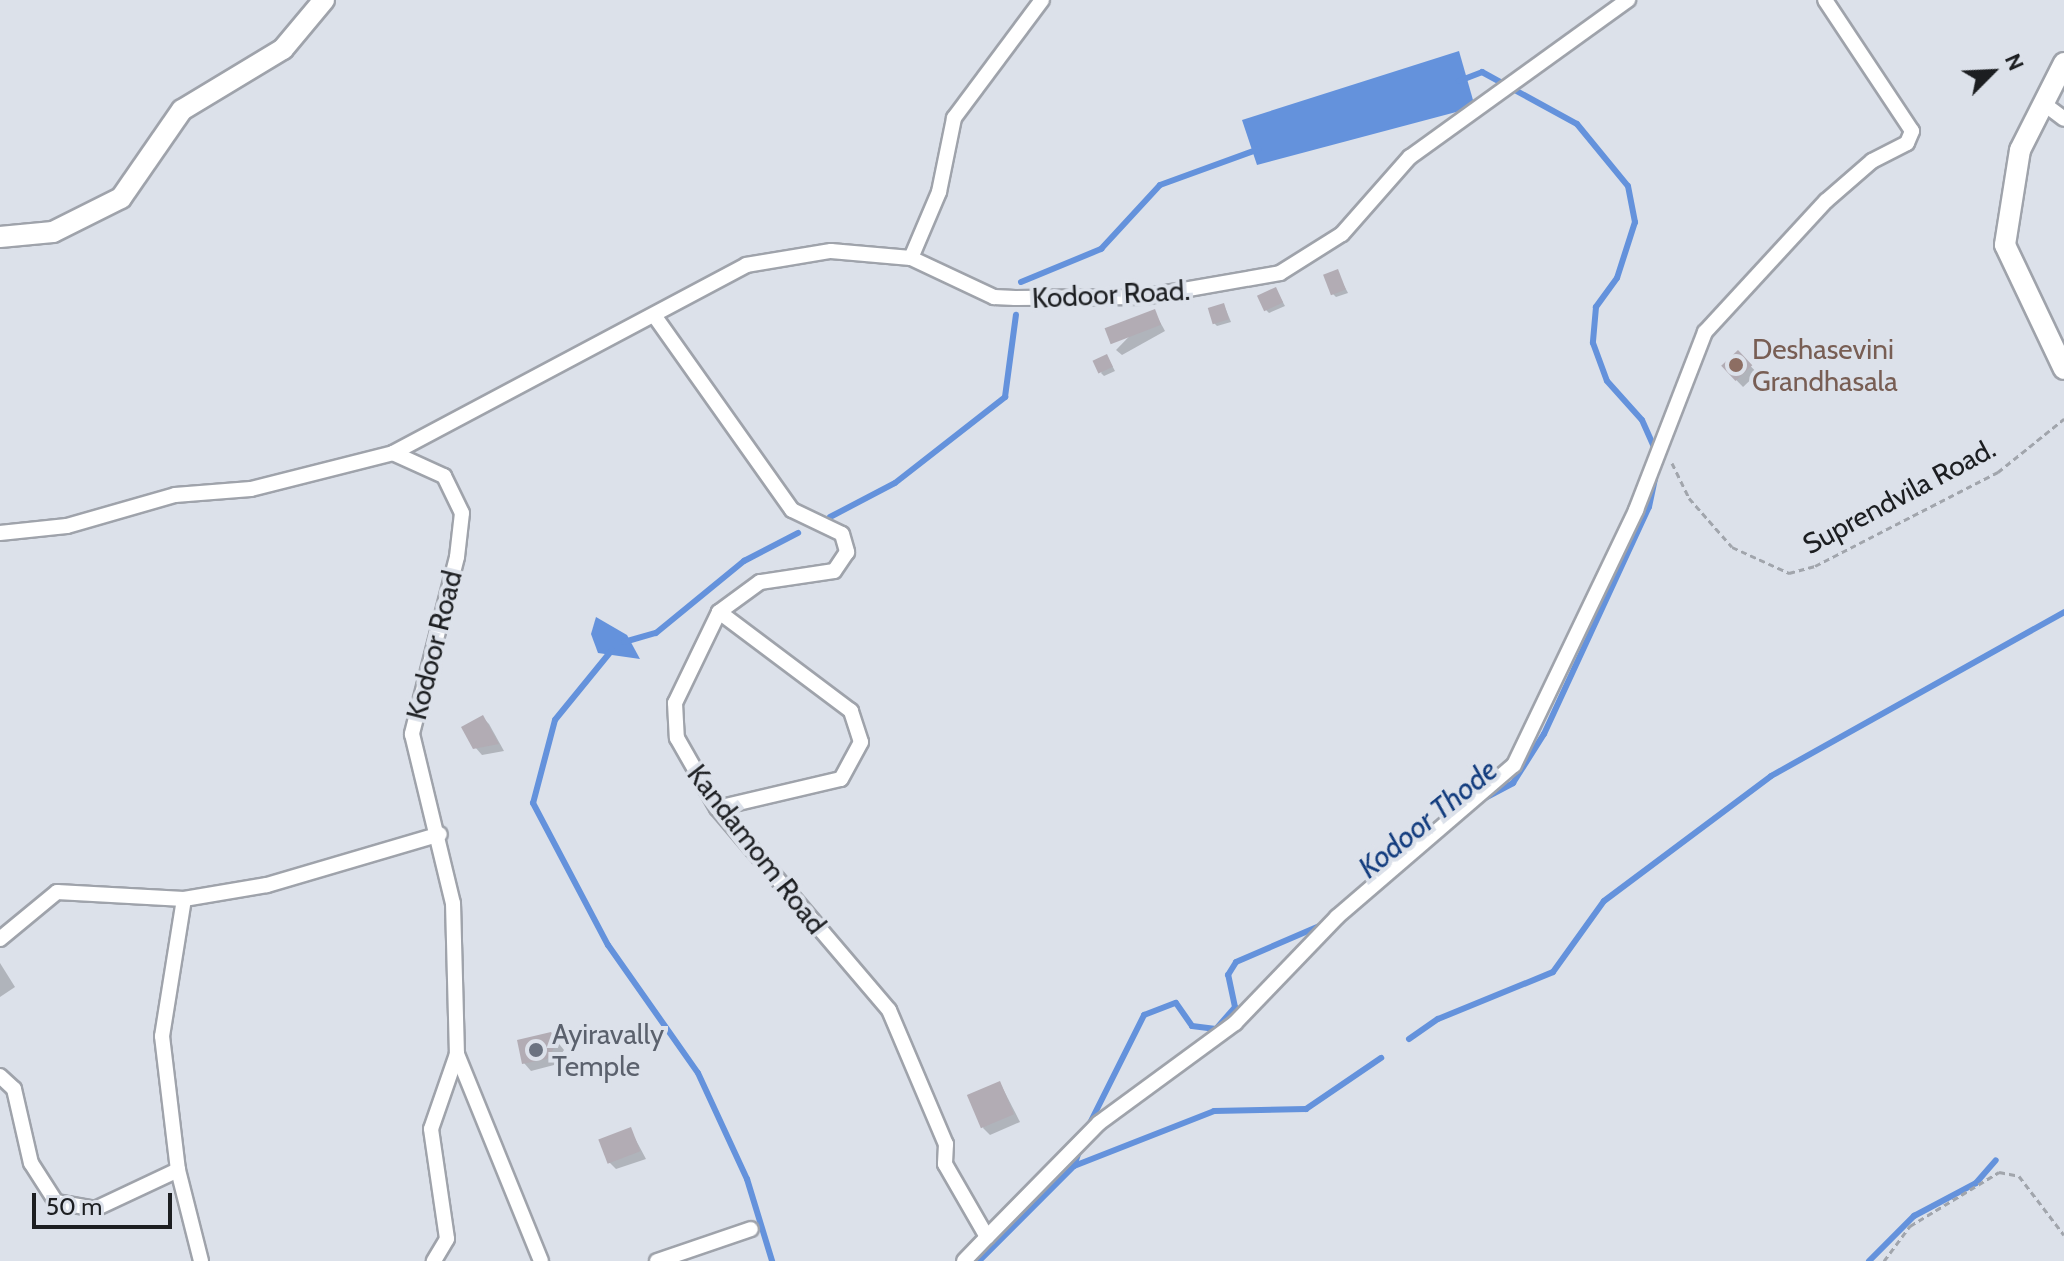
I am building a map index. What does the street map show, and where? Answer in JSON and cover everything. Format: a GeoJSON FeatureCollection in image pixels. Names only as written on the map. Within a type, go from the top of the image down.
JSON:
{"type":"FeatureCollection","features":[{"type":"Feature","properties":{"kind":"street"},"geometry":{"type":"LineString","coordinates":[[0,237],[53,232],[121,198],[182,110],[283,49],[324,0]]}},
{"type":"Feature","properties":{"kind":"street"},"geometry":{"type":"LineString","coordinates":[[911,258],[939,192],[954,118],[1042,0]]}},
{"type":"Feature","properties":{"kind":"street","name":"Kodoor Road."},"geometry":{"type":"LineString","coordinates":[[656,318],[746,265],[831,251],[911,258],[994,297],[1143,297],[1280,273],[1342,234],[1410,157],[1514,89],[1628,0]]}},
{"type":"Feature","properties":{"kind":"street"},"geometry":{"type":"LineString","coordinates":[[964,1261],[1099,1123],[1235,1023],[1337,917],[1514,765],[1636,510],[1657,447],[1705,332],[1826,201],[1863,167],[1907,143],[1912,131],[1825,0]]}},
{"type":"Feature","properties":{"kind":"street"},"geometry":{"type":"LineString","coordinates":[[2064,63],[2020,150],[2005,245],[2064,369]]}},
{"type":"Feature","properties":{"kind":"street"},"geometry":{"type":"LineString","coordinates":[[2043,103],[2064,119]]}},
{"type":"Feature","properties":{"kind":"street"},"geometry":{"type":"LineString","coordinates":[[0,533],[67,526],[175,495],[251,489],[393,453],[656,318]]}},
{"type":"Feature","properties":{"kind":"street","name":"Kandamom Road"},"geometry":{"type":"LineString","coordinates":[[656,318],[792,510],[842,534],[847,552],[834,571],[760,582],[719,612],[675,703],[677,738],[717,808],[889,1010],[946,1144],[945,1164],[987,1237]]}},
{"type":"Feature","properties":{"kind":"street","name":"Kodoor Road"},"geometry":{"type":"LineString","coordinates":[[393,453],[444,476],[462,513],[412,734],[419,786],[440,834],[453,903],[457,1054],[431,1129],[447,1239],[434,1261]]}},
{"type":"Feature","properties":{"kind":"street"},"geometry":{"type":"LineString","coordinates":[[717,808],[841,779],[861,742],[851,711],[719,612]]}},
{"type":"Feature","properties":{"kind":"street"},"geometry":{"type":"LineString","coordinates":[[0,939],[57,892],[184,899],[267,885],[440,834]]}},
{"type":"Feature","properties":{"kind":"street"},"geometry":{"type":"LineString","coordinates":[[184,899],[162,1036],[178,1170],[201,1261]]}},
{"type":"Feature","properties":{"kind":"street"},"geometry":{"type":"LineString","coordinates":[[457,1054],[541,1261]]}},
{"type":"Feature","properties":{"kind":"street"},"geometry":{"type":"LineString","coordinates":[[0,1076],[14,1089],[31,1163],[56,1202],[95,1209],[178,1170]]}},
{"type":"Feature","properties":{"kind":"street"},"geometry":{"type":"LineString","coordinates":[[657,1261],[751,1229]]}},
{"type":"Feature","properties":{"kind":"path","name":"Suprendvila Road."},"geometry":{"type":"LineString","coordinates":[[1657,447],[1689,498],[1732,547],[1789,573],[1998,472],[2064,419]]}},
{"type":"Feature","properties":{"kind":"path"},"geometry":{"type":"LineString","coordinates":[[1884,1261],[1910,1226],[1999,1172],[2019,1176],[2064,1235]]}},
{"type":"Feature","properties":{"kind":"water"},"geometry":{"type":"Polygon","coordinates":[[[1459,51],[1475,107],[1257,165],[1242,120],[1459,51]]]}},
{"type":"Feature","properties":{"kind":"water"},"geometry":{"type":"Polygon","coordinates":[[[596,617],[627,635],[640,659],[598,653],[591,634],[596,617]]]}},
{"type":"Feature","properties":{"kind":"building"},"geometry":{"type":"Polygon","coordinates":[[[1338,269],[1346,290],[1331,295],[1323,275],[1338,269]]]}},
{"type":"Feature","properties":{"kind":"building"},"geometry":{"type":"Polygon","coordinates":[[[1276,287],[1283,302],[1264,311],[1257,296],[1276,287]]]}},
{"type":"Feature","properties":{"kind":"building"},"geometry":{"type":"Polygon","coordinates":[[[1224,303],[1229,319],[1213,324],[1208,308],[1224,303]]]}},
{"type":"Feature","properties":{"kind":"building"},"geometry":{"type":"Polygon","coordinates":[[[1155,309],[1161,325],[1111,344],[1105,328],[1155,309]]]}},
{"type":"Feature","properties":{"kind":"building","name":"Deshasevini Grandhasala"},"geometry":{"type":"Polygon","coordinates":[[[1738,350],[1752,365],[1736,381],[1721,366],[1738,350]]]}},
{"type":"Feature","properties":{"kind":"building"},"geometry":{"type":"Polygon","coordinates":[[[1107,354],[1113,367],[1098,373],[1092,361],[1107,354]]]}},
{"type":"Feature","properties":{"kind":"building"},"geometry":{"type":"Polygon","coordinates":[[[483,715],[499,744],[473,749],[461,727],[483,715]]]}},
{"type":"Feature","properties":{"kind":"building","name":"Ayiravally Temple"},"geometry":{"type":"Polygon","coordinates":[[[551,1032],[558,1042],[547,1059],[522,1064],[517,1040],[551,1032]]]}},
{"type":"Feature","properties":{"kind":"building"},"geometry":{"type":"Polygon","coordinates":[[[1000,1081],[1014,1114],[981,1128],[967,1095],[1000,1081]]]}},
{"type":"Feature","properties":{"kind":"building"},"geometry":{"type":"Polygon","coordinates":[[[631,1127],[640,1151],[608,1164],[598,1140],[631,1127]]]}},
{"type":"Feature","properties":{"kind":"waterway","name":"Kodoor Thode"},"geometry":{"type":"LineString","coordinates":[[1459,81],[1482,72],[1577,124],[1628,186],[1635,222],[1617,278],[1596,307],[1593,343],[1607,381],[1642,420],[1656,452]]}},
{"type":"Feature","properties":{"kind":"waterway"},"geometry":{"type":"LineString","coordinates":[[1021,282],[1101,249],[1160,185],[1259,149]]}},
{"type":"Feature","properties":{"kind":"waterway"},"geometry":{"type":"LineString","coordinates":[[830,517],[895,483],[1005,397],[1016,315]]}},
{"type":"Feature","properties":{"kind":"waterway","name":"Kodoor Thode"},"geometry":{"type":"LineString","coordinates":[[1485,798],[1513,783],[1544,734],[1649,507],[1655,479]]}},
{"type":"Feature","properties":{"kind":"waterway"},"geometry":{"type":"LineString","coordinates":[[624,642],[656,633],[744,561],[798,533]]}},
{"type":"Feature","properties":{"kind":"waterway"},"geometry":{"type":"LineString","coordinates":[[1409,1039],[1438,1019],[1553,972],[1604,901],[1771,776],[2064,612]]}},
{"type":"Feature","properties":{"kind":"waterway"},"geometry":{"type":"LineString","coordinates":[[612,650],[555,720],[533,803],[608,945],[698,1073],[747,1179],[772,1261]]}},
{"type":"Feature","properties":{"kind":"waterway","name":"Kodoor Thode"},"geometry":{"type":"LineString","coordinates":[[1086,1131],[1144,1015],[1176,1003],[1192,1026],[1216,1029],[1235,1007],[1228,975],[1236,962],[1322,925]]}},
{"type":"Feature","properties":{"kind":"waterway"},"geometry":{"type":"LineString","coordinates":[[1074,1166],[1214,1111],[1306,1109],[1381,1058]]}},
{"type":"Feature","properties":{"kind":"waterway","name":"Kodoor Thode"},"geometry":{"type":"LineString","coordinates":[[979,1261],[1074,1166],[1080,1149]]}},
{"type":"Feature","properties":{"kind":"waterway","name":"Kodoor Thode"},"geometry":{"type":"LineString","coordinates":[[1869,1261],[1914,1216],[1976,1183],[1996,1160]]}},
{"type":"Feature","properties":{"kind":"place","name":"Deshasevini Grandhasala"},"geometry":{"type":"Point","coordinates":[1736,365]}},
{"type":"Feature","properties":{"kind":"place","name":"Ayiravally Temple"},"geometry":{"type":"Point","coordinates":[536,1050]}}]}
